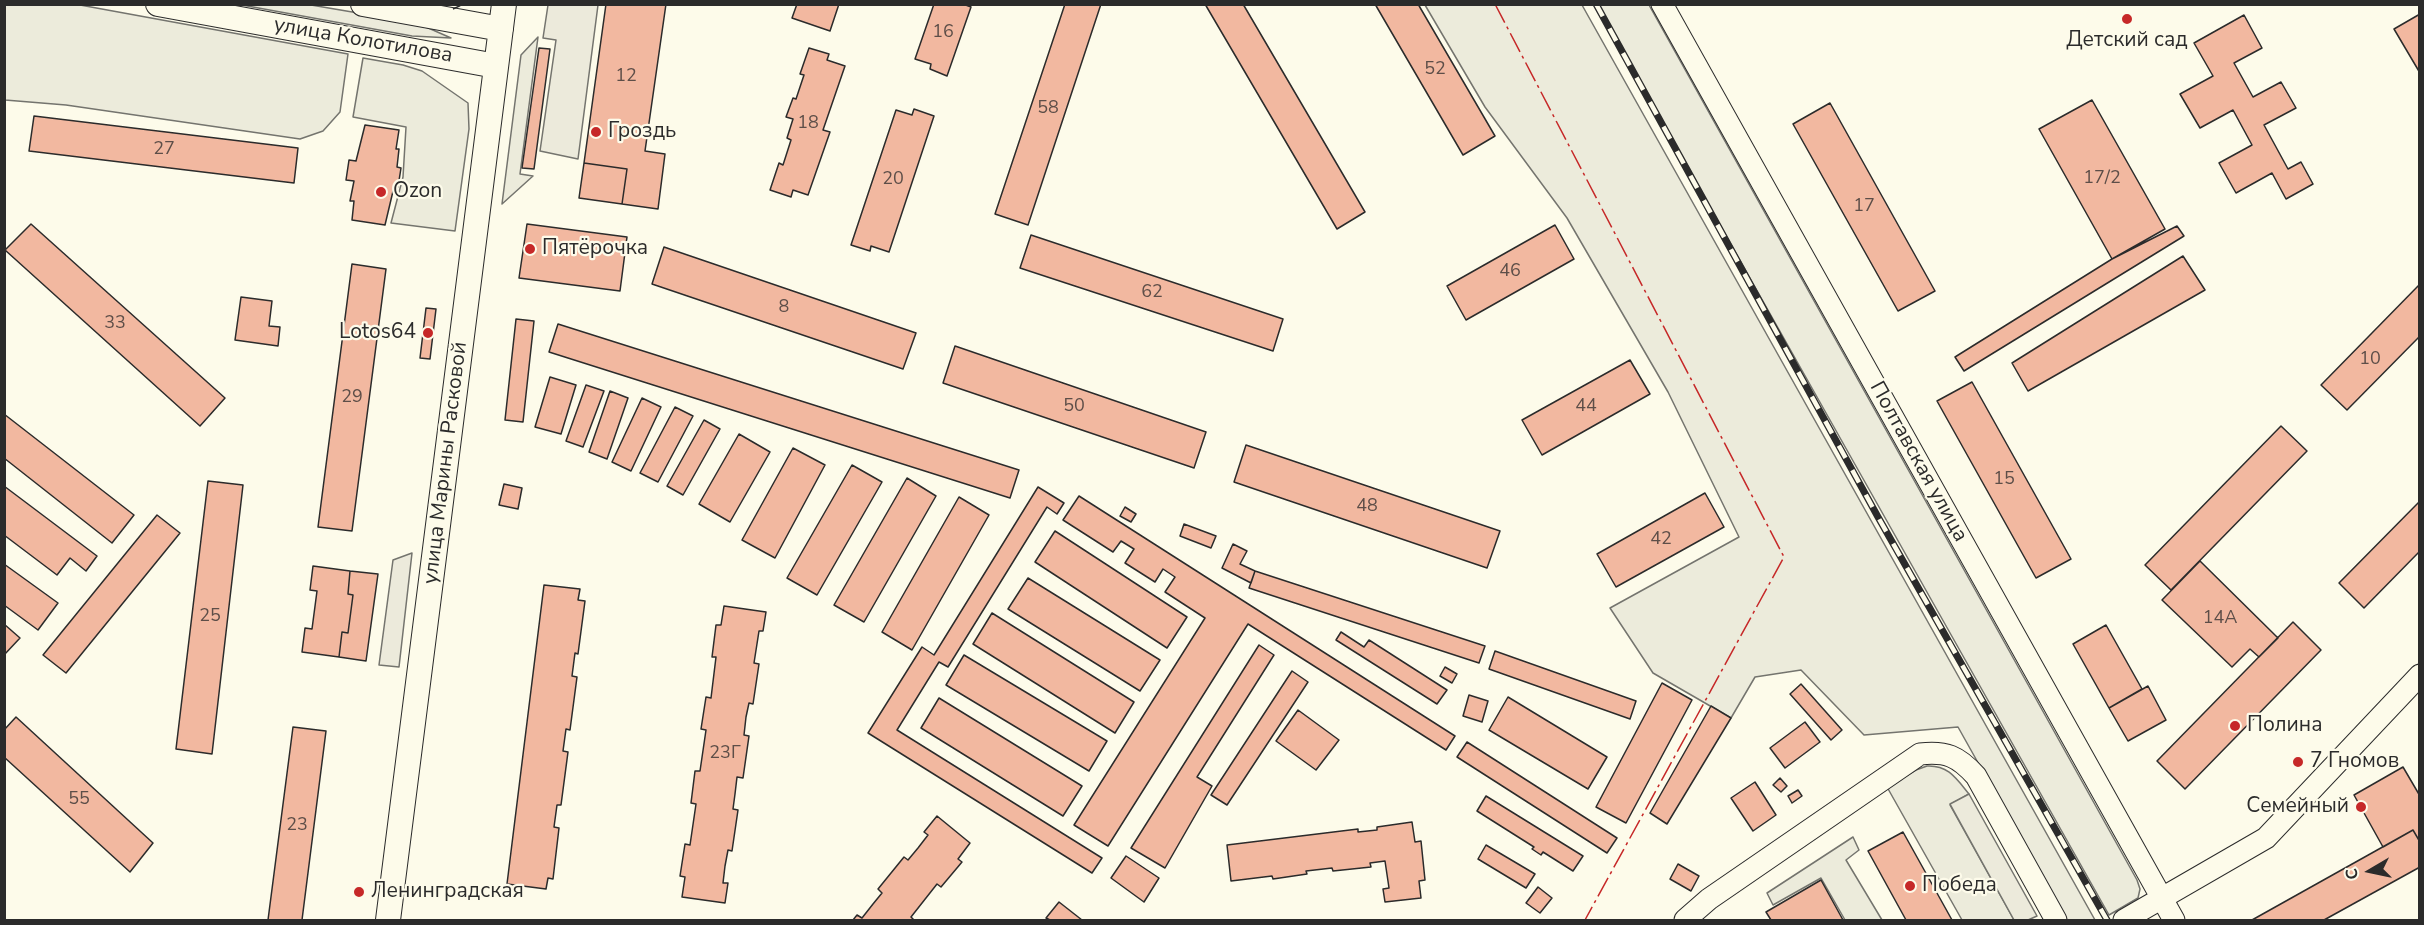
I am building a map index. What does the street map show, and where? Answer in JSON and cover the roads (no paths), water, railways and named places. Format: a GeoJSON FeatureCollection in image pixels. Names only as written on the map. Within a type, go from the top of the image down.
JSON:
{"type":"FeatureCollection","features":[{"type":"Feature","properties":{"kind":"main road","name":"улица Колотилова"},"geometry":{"type":"LineString","coordinates":[[158,4],[496,66]]}},
{"type":"Feature","properties":{"kind":"main road","name":"улица Колотилова"},"geometry":{"type":"LineString","coordinates":[[363,4],[501,29]]}},
{"type":"Feature","properties":{"kind":"main road","name":"улица Марины Расковой"},"geometry":{"type":"LineString","coordinates":[[388,921],[504,4]]}},
{"type":"Feature","properties":{"kind":"street","name":"Полтавская улица"},"geometry":{"type":"LineString","coordinates":[[1662,4],[2174,921]]}},
{"type":"Feature","properties":{"kind":"street"},"geometry":{"type":"LineString","coordinates":[[2124,921],[2266,838],[2420,675]]}},
{"type":"Feature","properties":{"kind":"street"},"geometry":{"type":"LineString","coordinates":[[1685,921],[1709,899],[1920,754],[1938,752],[1964,762],[1976,776],[2056,921]]}},
{"type":"Feature","properties":{"kind":"railway"},"geometry":{"type":"LineString","coordinates":[[1596,4],[1878,517],[2107,920]]}},
{"type":"Feature","properties":{"kind":"place","name":"Детский сад"},"geometry":{"type":"Point","coordinates":[2127,19]}},
{"type":"Feature","properties":{"kind":"place","name":"Гроздь"},"geometry":{"type":"Point","coordinates":[596,132]}},
{"type":"Feature","properties":{"kind":"place","name":"Ozon"},"geometry":{"type":"Point","coordinates":[381,192]}},
{"type":"Feature","properties":{"kind":"place","name":"Пятёрочка"},"geometry":{"type":"Point","coordinates":[530,249]}},
{"type":"Feature","properties":{"kind":"place","name":"Lotos64"},"geometry":{"type":"Point","coordinates":[428,333]}},
{"type":"Feature","properties":{"kind":"place","name":"Полина"},"geometry":{"type":"Point","coordinates":[2235,726]}},
{"type":"Feature","properties":{"kind":"place","name":"7 Гномов"},"geometry":{"type":"Point","coordinates":[2298,762]}},
{"type":"Feature","properties":{"kind":"place","name":"Семейный"},"geometry":{"type":"Point","coordinates":[2361,807]}},
{"type":"Feature","properties":{"kind":"place","name":"Победа"},"geometry":{"type":"Point","coordinates":[1910,886]}},
{"type":"Feature","properties":{"kind":"place","name":"Ленинградская"},"geometry":{"type":"Point","coordinates":[359,892]}}]}
